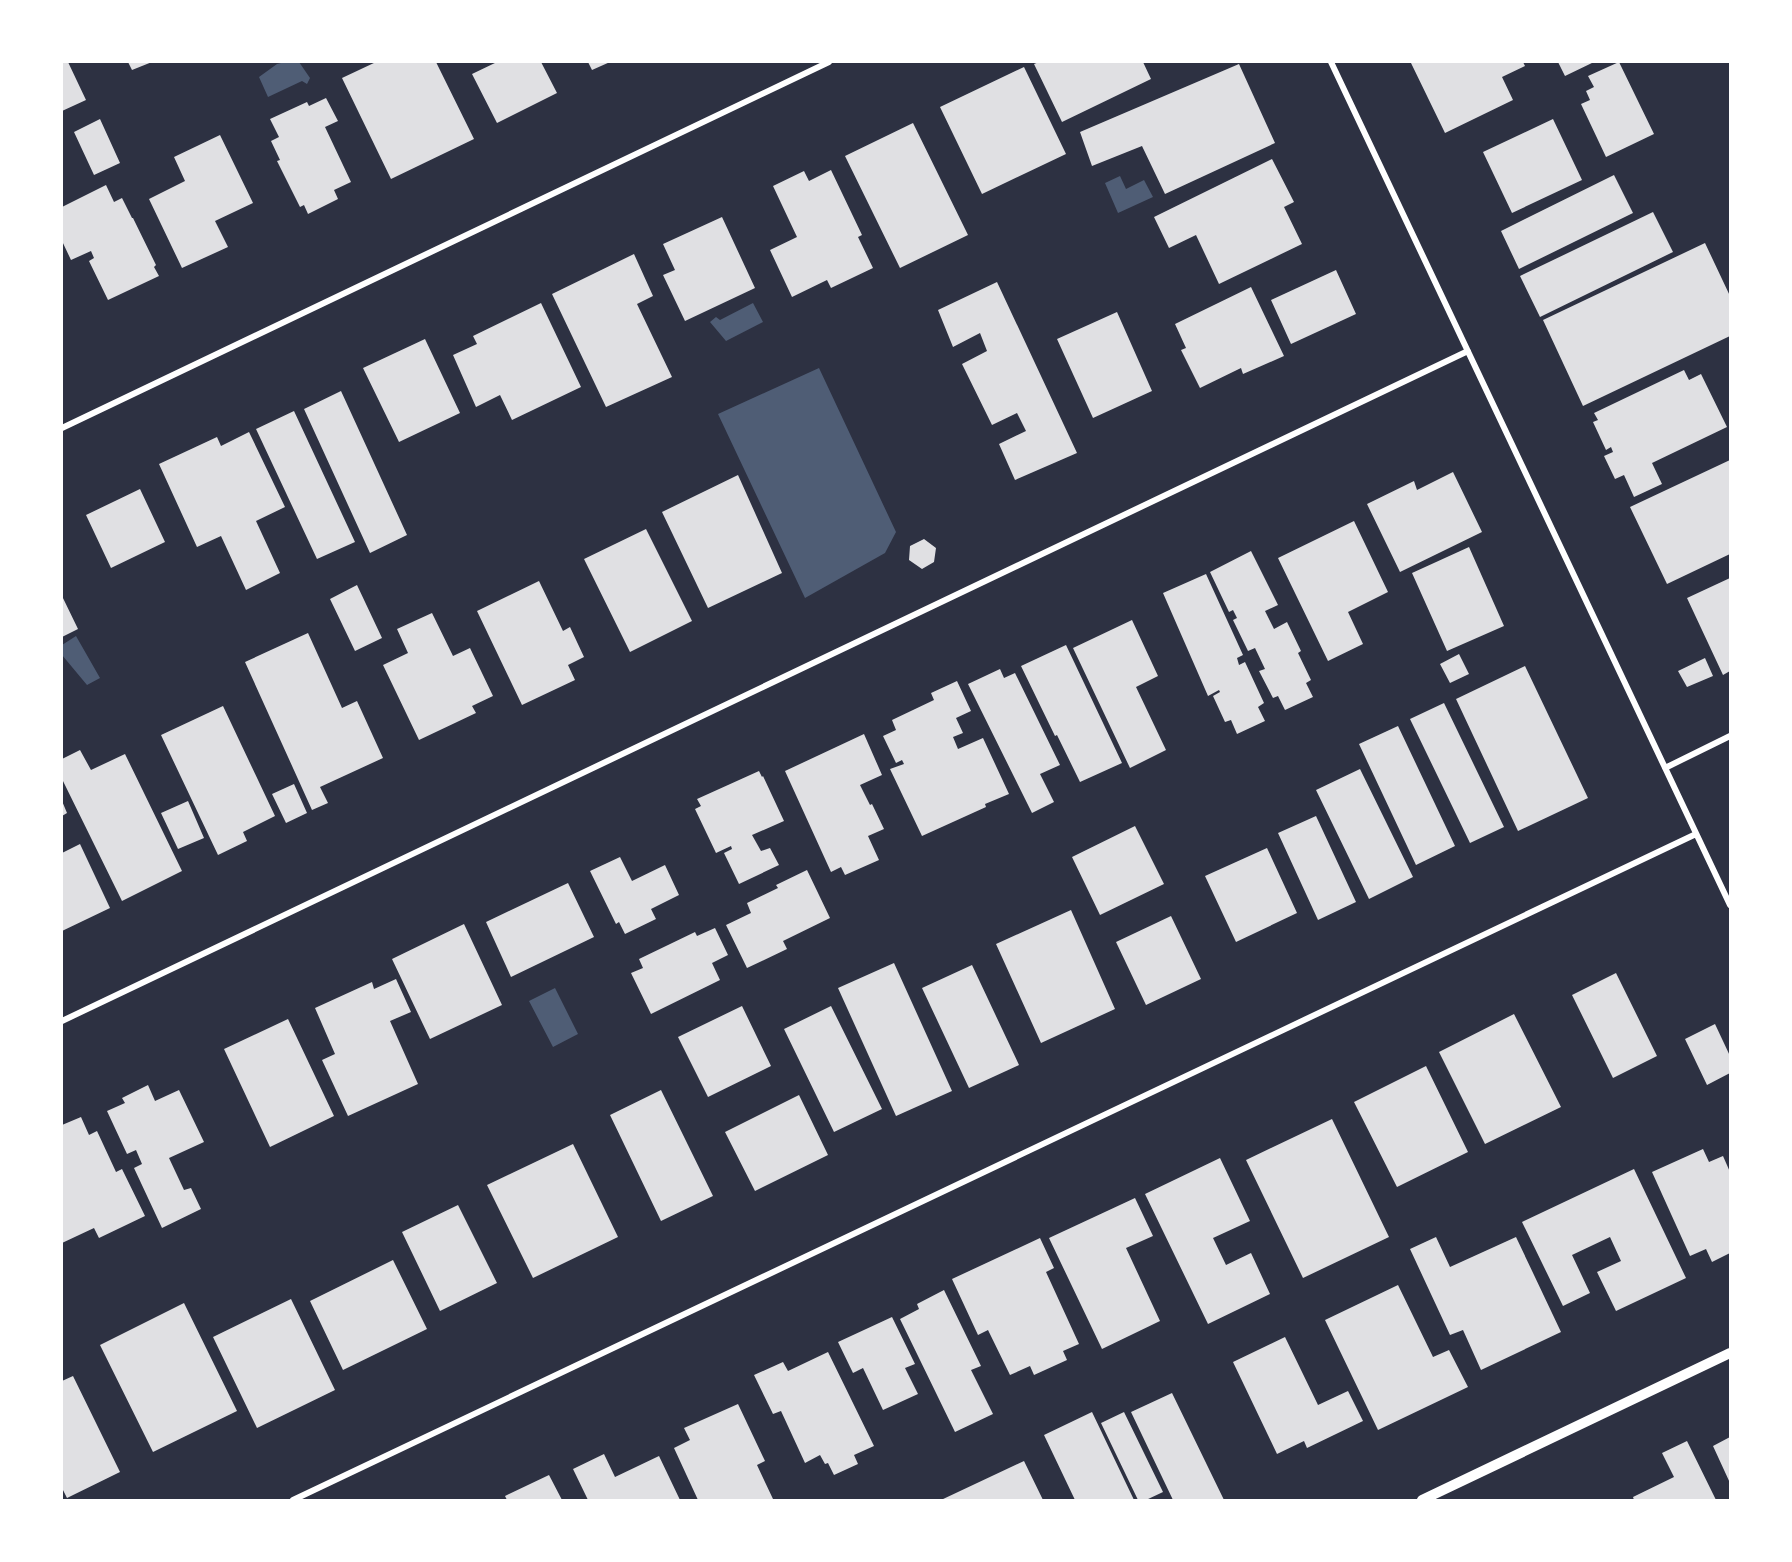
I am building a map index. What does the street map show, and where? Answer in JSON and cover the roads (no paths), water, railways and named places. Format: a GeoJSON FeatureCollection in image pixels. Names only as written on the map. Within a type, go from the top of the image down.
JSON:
{"type":"FeatureCollection","features":[{"type":"Feature","properties":{"kind":"street"},"geometry":{"type":"LineString","coordinates":[[62,428],[829,62]]}},
{"type":"Feature","properties":{"kind":"street"},"geometry":{"type":"LineString","coordinates":[[1331,62],[1731,905]]}},
{"type":"Feature","properties":{"kind":"street"},"geometry":{"type":"LineString","coordinates":[[62,1021],[1468,351]]}},
{"type":"Feature","properties":{"kind":"street"},"geometry":{"type":"LineString","coordinates":[[1665,768],[1731,736]]}},
{"type":"Feature","properties":{"kind":"street"},"geometry":{"type":"LineString","coordinates":[[293,1500],[1696,834]]}},
{"type":"Feature","properties":{"kind":"street"},"geometry":{"type":"LineString","coordinates":[[1422,1500],[1731,1353]]}},
{"type":"Feature","properties":{"kind":"water"},"geometry":{"type":"Polygon","coordinates":[[[299,62],[310,78],[307,84],[302,81],[268,97],[259,77],[277,64],[299,62]]]}},
{"type":"Feature","properties":{"kind":"water"},"geometry":{"type":"Polygon","coordinates":[[[1120,176],[1126,189],[1144,180],[1153,197],[1118,213],[1105,183],[1120,176]]]}},
{"type":"Feature","properties":{"kind":"water"},"geometry":{"type":"Polygon","coordinates":[[[753,303],[763,322],[726,341],[710,322],[716,317],[720,320],[753,303]]]}},
{"type":"Feature","properties":{"kind":"water"},"geometry":{"type":"Polygon","coordinates":[[[819,368],[896,532],[885,553],[805,598],[718,414],[819,368]]]}},
{"type":"Feature","properties":{"kind":"water"},"geometry":{"type":"Polygon","coordinates":[[[76,636],[100,678],[87,685],[62,655],[62,645],[76,636]]]}},
{"type":"Feature","properties":{"kind":"water"},"geometry":{"type":"Polygon","coordinates":[[[555,988],[578,1034],[553,1047],[529,1001],[555,988]]]}}]}
